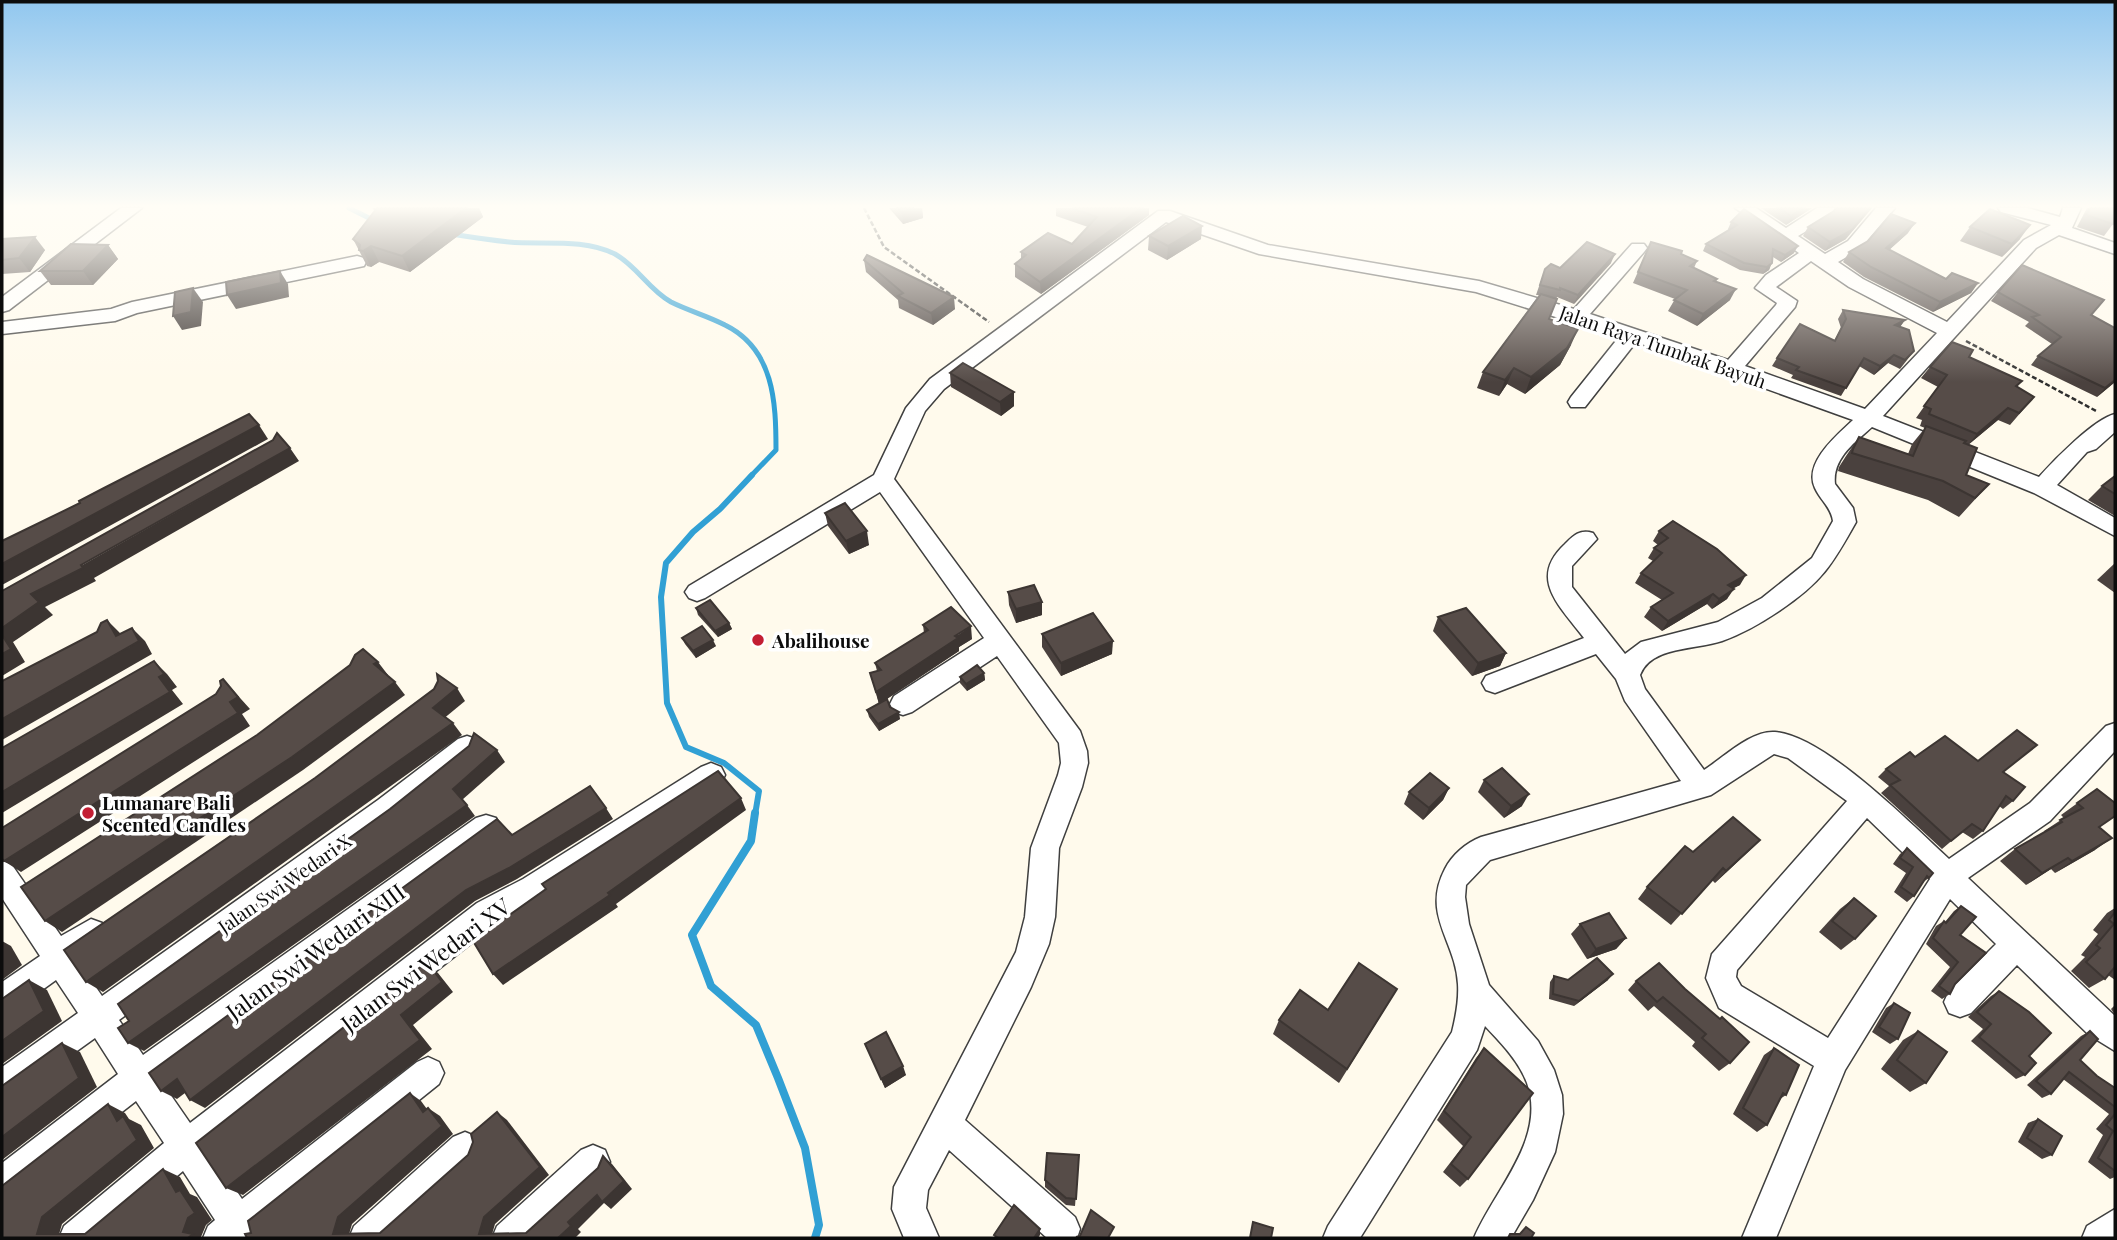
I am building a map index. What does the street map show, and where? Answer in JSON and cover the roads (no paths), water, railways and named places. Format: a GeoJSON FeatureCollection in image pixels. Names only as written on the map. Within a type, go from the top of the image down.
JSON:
{"type":"FeatureCollection","features":[{"type":"Feature","properties":{"kind":"street"},"geometry":{"type":"LineString","coordinates":[[2,306],[56,266]]}},
{"type":"Feature","properties":{"kind":"street"},"geometry":{"type":"LineString","coordinates":[[2,328],[115,315],[132,308],[338,266]]}},
{"type":"Feature","properties":{"kind":"street"},"geometry":{"type":"LineString","coordinates":[[697,592],[883,480],[916,408],[937,384],[1006,335],[1091,266]]}},
{"type":"Feature","properties":{"kind":"street","name":"Jalan Raya Tumbak Bayuh"},"geometry":{"type":"LineString","coordinates":[[1357,266],[1479,287],[1578,316],[1732,368],[1870,417],[2042,487],[2115,528]]}},
{"type":"Feature","properties":{"kind":"street"},"geometry":{"type":"LineString","coordinates":[[1578,316],[1622,266]]}},
{"type":"Feature","properties":{"kind":"street"},"geometry":{"type":"LineString","coordinates":[[1732,368],[1785,307],[1787,301],[1764,288],[1773,279],[1801,266]]}},
{"type":"Feature","properties":{"kind":"street"},"geometry":{"type":"LineString","coordinates":[[1830,266],[1856,283],[1948,331]]}},
{"type":"Feature","properties":{"kind":"street"},"geometry":{"type":"LineString","coordinates":[[1627,675],[1629,664],[1644,651],[1714,634],[1748,617],[1802,582],[1822,561],[1845,522],[1844,510],[1824,484],[1823,474],[1842,443],[1870,417],[2009,266]]}},
{"type":"Feature","properties":{"kind":"street"},"geometry":{"type":"LineString","coordinates":[[1578,402],[1632,334]]}},
{"type":"Feature","properties":{"kind":"street"},"geometry":{"type":"LineString","coordinates":[[2042,487],[2079,447],[2088,444],[2109,418]]}},
{"type":"Feature","properties":{"kind":"street"},"geometry":{"type":"LineString","coordinates":[[883,480],[1071,739],[1076,753],[1074,768],[1048,836],[1041,872],[1041,921],[1034,946],[946,1125],[911,1187],[909,1209],[922,1238]]}},
{"type":"Feature","properties":{"kind":"street"},"geometry":{"type":"LineString","coordinates":[[1585,539],[1560,563],[1557,575],[1561,590],[1627,675],[1634,694],[1701,787]]}},
{"type":"Feature","properties":{"kind":"street"},"geometry":{"type":"LineString","coordinates":[[903,704],[1000,641]]}},
{"type":"Feature","properties":{"kind":"street"},"geometry":{"type":"LineString","coordinates":[[1495,682],[1600,642]]}},
{"type":"Feature","properties":{"kind":"street"},"geometry":{"type":"LineString","coordinates":[[1759,1238],[1833,1059],[1948,876],[2040,812],[2115,734]]}},
{"type":"Feature","properties":{"kind":"street"},"geometry":{"type":"LineString","coordinates":[[1340,1238],[1466,1039],[1474,1003],[1472,977],[1452,918],[1451,892],[1457,873],[1481,850],[1701,787],[1762,746],[1774,743],[1796,749],[1819,763],[1866,800],[2100,1024],[2115,1035]]}},
{"type":"Feature","properties":{"kind":"street","name":"Jalan Swi Wedari X"},"geometry":{"type":"LineString","coordinates":[[2,1086],[388,809],[467,747]]}},
{"type":"Feature","properties":{"kind":"street","name":"Jalan Swi Wedari XV"},"geometry":{"type":"LineString","coordinates":[[76,1238],[186,1147],[486,914],[533,888],[711,775]]}},
{"type":"Feature","properties":{"kind":"street"},"geometry":{"type":"LineString","coordinates":[[1833,1059],[1730,998],[1721,978],[1723,964],[1866,800]]}},
{"type":"Feature","properties":{"kind":"street","name":"Jalan Swi Wedari XIII"},"geometry":{"type":"LineString","coordinates":[[2,1184],[139,1078],[492,823]]}},
{"type":"Feature","properties":{"kind":"street"},"geometry":{"type":"LineString","coordinates":[[19,883],[59,958],[186,1147],[235,1233],[428,1073]]}},
{"type":"Feature","properties":{"kind":"street"},"geometry":{"type":"LineString","coordinates":[[2,1000],[113,918]]}},
{"type":"Feature","properties":{"kind":"street"},"geometry":{"type":"LineString","coordinates":[[1959,1002],[2017,944]]}},
{"type":"Feature","properties":{"kind":"street"},"geometry":{"type":"LineString","coordinates":[[1473,990],[1517,1040],[1535,1068],[1546,1094],[1545,1129],[1527,1177],[1492,1238]]}},
{"type":"Feature","properties":{"kind":"street"},"geometry":{"type":"LineString","coordinates":[[946,1125],[1063,1229]]}},
{"type":"Feature","properties":{"kind":"street"},"geometry":{"type":"LineString","coordinates":[[366,1238],[466,1149]]}},
{"type":"Feature","properties":{"kind":"street"},"geometry":{"type":"LineString","coordinates":[[509,1238],[593,1162]]}},
{"type":"Feature","properties":{"kind":"street"},"geometry":{"type":"LineString","coordinates":[[2099,1238],[2115,1226]]}},
{"type":"Feature","properties":{"kind":"waterway"},"geometry":{"type":"LineString","coordinates":[[631,266],[663,297],[741,335],[763,362],[773,396],[776,450],[750,477]]}},
{"type":"Feature","properties":{"kind":"waterway"},"geometry":{"type":"LineString","coordinates":[[752,475],[720,509],[693,532],[666,563],[661,597],[667,703],[686,747],[724,763],[759,791],[755,815]]}},
{"type":"Feature","properties":{"kind":"waterway"},"geometry":{"type":"LineString","coordinates":[[755,813],[751,841],[692,935],[711,986],[756,1025],[778,1078],[805,1148],[819,1225],[815,1238]]}},
{"type":"Feature","properties":{"kind":"place","name":"Abalihouse"},"geometry":{"type":"Point","coordinates":[758,640]}},
{"type":"Feature","properties":{"kind":"place","name":"Lumanare Bali Scented Candles"},"geometry":{"type":"Point","coordinates":[88,813]}}]}
